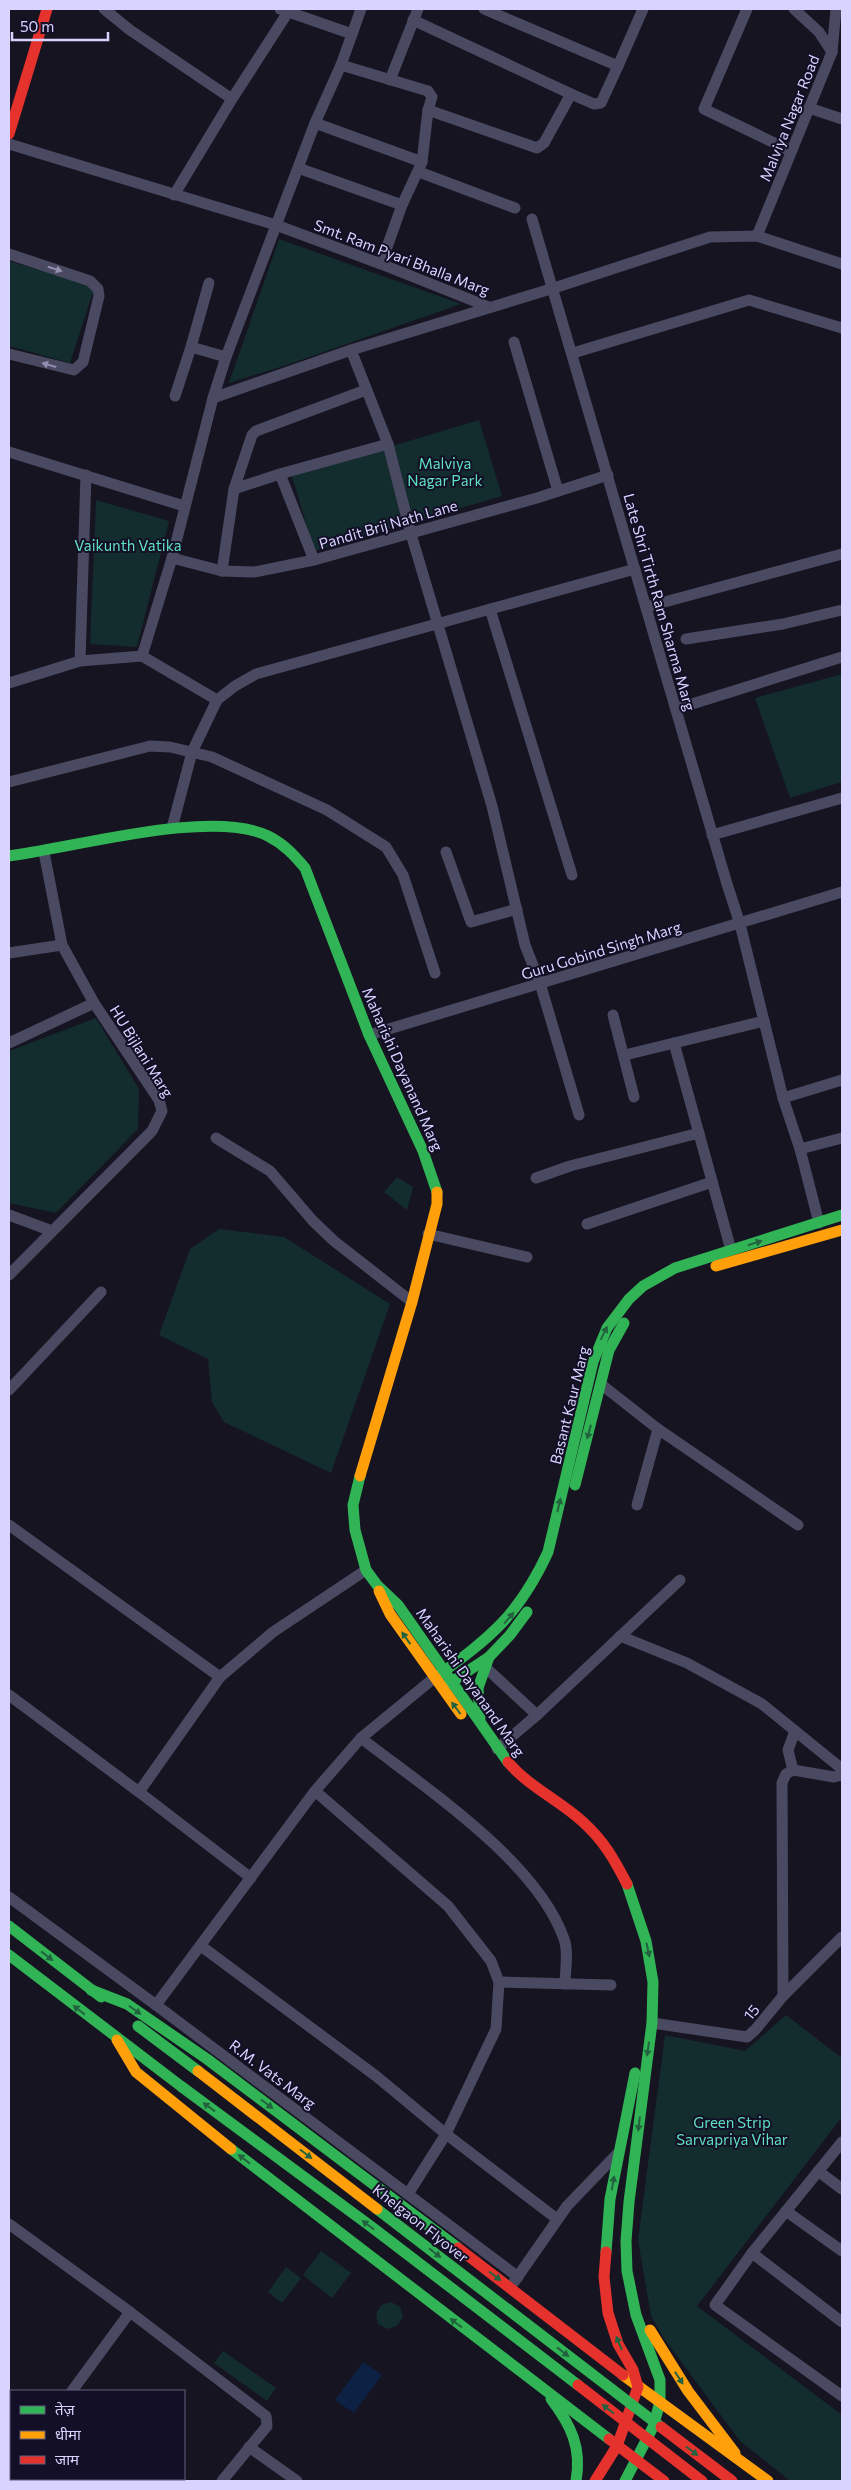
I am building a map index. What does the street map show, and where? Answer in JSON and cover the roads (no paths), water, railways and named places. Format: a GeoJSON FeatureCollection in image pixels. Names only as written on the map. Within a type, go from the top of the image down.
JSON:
{"type":"FeatureCollection","features":[{"type":"Feature","properties":{"kind":"main road"},"geometry":{"type":"LineString","coordinates":[[9,134],[47,9]]}},
{"type":"Feature","properties":{"kind":"main road","name":"Maharishi Dayanand Marg"},"geometry":{"type":"LineString","coordinates":[[9,856],[44,852],[172,828],[211,826],[240,829],[268,836],[291,849],[306,868],[369,1035],[434,1179],[437,1204],[412,1302],[354,1495],[355,1530],[366,1570],[378,1586],[398,1605],[430,1649],[444,1670],[447,1685],[505,1772],[537,1801],[579,1829],[607,1862],[616,1881],[637,1943],[647,2023]]}},
{"type":"Feature","properties":{"kind":"main road","name":"Basant Kaur Marg"},"geometry":{"type":"LineString","coordinates":[[434,1678],[473,1650],[511,1617],[538,1575],[548,1552],[593,1362],[607,1328],[629,1298],[658,1276],[675,1268],[842,1216]]}},
{"type":"Feature","properties":{"kind":"main road","name":"Basant Kaur Marg"},"geometry":{"type":"LineString","coordinates":[[447,1685],[487,1662],[528,1611],[544,1584],[556,1556],[602,1385],[609,1350],[616,1334],[637,1305],[665,1284],[681,1276],[842,1230]]}},
{"type":"Feature","properties":{"kind":"main road","name":"Maharishi Dayanand Marg"},"geometry":{"type":"LineString","coordinates":[[378,1586],[390,1614],[434,1678],[447,1685],[497,1749],[531,1785],[592,1830],[616,1860],[634,1901],[646,1941],[653,1982],[647,2023]]}},
{"type":"Feature","properties":{"kind":"main road"},"geometry":{"type":"LineString","coordinates":[[430,1649],[446,1652],[473,1650]]}},
{"type":"Feature","properties":{"kind":"main road"},"geometry":{"type":"LineString","coordinates":[[483,1729],[477,1702],[478,1683],[487,1662]]}},
{"type":"Feature","properties":{"kind":"main road","name":"Khelgaon Flyover"},"geometry":{"type":"LineString","coordinates":[[9,1926],[732,2481]]}},
{"type":"Feature","properties":{"kind":"main road"},"geometry":{"type":"LineString","coordinates":[[9,1955],[117,2040],[365,2222],[702,2481]]}},
{"type":"Feature","properties":{"kind":"main road"},"geometry":{"type":"LineString","coordinates":[[91,1990],[128,2004],[207,2059],[591,2348],[638,2388],[768,2481]]}},
{"type":"Feature","properties":{"kind":"main road"},"geometry":{"type":"LineString","coordinates":[[625,2481],[653,2428],[660,2402],[660,2380],[636,2315],[627,2271],[626,2241],[640,2074],[647,2023]]}},
{"type":"Feature","properties":{"kind":"main road"},"geometry":{"type":"LineString","coordinates":[[117,2040],[136,2072],[193,2120],[664,2481]]}},
{"type":"Feature","properties":{"kind":"main road"},"geometry":{"type":"LineString","coordinates":[[595,2481],[617,2446],[638,2388],[633,2370],[618,2344],[608,2314],[604,2277],[610,2199],[618,2153],[640,2074]]}},
{"type":"Feature","properties":{"kind":"main road"},"geometry":{"type":"LineString","coordinates":[[631,2289],[657,2343],[690,2395],[742,2462]]}},
{"type":"Feature","properties":{"kind":"main road"},"geometry":{"type":"LineString","coordinates":[[483,2343],[494,2348],[505,2349],[517,2345],[526,2337],[531,2326],[531,2314],[527,2303],[515,2291]]}},
{"type":"Feature","properties":{"kind":"main road"},"geometry":{"type":"LineString","coordinates":[[538,2383],[563,2414],[575,2434],[579,2456],[576,2481]]}},
{"type":"Feature","properties":{"kind":"street"},"geometry":{"type":"LineString","coordinates":[[104,9],[130,30],[232,99]]}},
{"type":"Feature","properties":{"kind":"street"},"geometry":{"type":"LineString","coordinates":[[142,656],[172,558],[213,398],[226,357],[298,168],[342,65],[361,9]]}},
{"type":"Feature","properties":{"kind":"street"},"geometry":{"type":"LineString","coordinates":[[390,80],[418,9]]}},
{"type":"Feature","properties":{"kind":"street"},"geometry":{"type":"LineString","coordinates":[[484,9],[618,66]]}},
{"type":"Feature","properties":{"kind":"street"},"geometry":{"type":"LineString","coordinates":[[413,20],[594,104],[601,103],[643,9]]}},
{"type":"Feature","properties":{"kind":"street"},"geometry":{"type":"LineString","coordinates":[[747,9],[704,109],[791,151]]}},
{"type":"Feature","properties":{"kind":"street"},"geometry":{"type":"LineString","coordinates":[[794,9],[819,32],[832,52]]}},
{"type":"Feature","properties":{"kind":"street","name":"Malviya Nagar Road"},"geometry":{"type":"LineString","coordinates":[[757,236],[838,37],[836,9]]}},
{"type":"Feature","properties":{"kind":"street"},"geometry":{"type":"LineString","coordinates":[[174,195],[286,10],[352,34]]}},
{"type":"Feature","properties":{"kind":"street"},"geometry":{"type":"LineString","coordinates":[[342,65],[428,91],[432,97],[428,110],[420,167],[402,205],[381,264]]}},
{"type":"Feature","properties":{"kind":"street"},"geometry":{"type":"LineString","coordinates":[[428,110],[537,148],[544,143],[571,94]]}},
{"type":"Feature","properties":{"kind":"street"},"geometry":{"type":"LineString","coordinates":[[808,108],[842,119]]}},
{"type":"Feature","properties":{"kind":"street"},"geometry":{"type":"LineString","coordinates":[[316,123],[515,208]]}},
{"type":"Feature","properties":{"kind":"street","name":"Smt. Ram Pyari Bhalla Marg"},"geometry":{"type":"LineString","coordinates":[[9,144],[276,226],[381,264],[489,307],[554,288],[710,237],[757,236],[842,264]]}},
{"type":"Feature","properties":{"kind":"street"},"geometry":{"type":"LineString","coordinates":[[298,168],[402,205]]}},
{"type":"Feature","properties":{"kind":"street","name":"Late Shri Tirth Ram Sharma Marg"},"geometry":{"type":"LineString","coordinates":[[532,219],[573,353],[712,835],[740,924],[783,1098],[800,1149],[819,1222]]}},
{"type":"Feature","properties":{"kind":"street"},"geometry":{"type":"LineString","coordinates":[[9,254],[90,281],[98,289],[99,296],[83,362],[74,370],[9,354]]}},
{"type":"Feature","properties":{"kind":"street"},"geometry":{"type":"LineString","coordinates":[[175,396],[209,283]]}},
{"type":"Feature","properties":{"kind":"street"},"geometry":{"type":"LineString","coordinates":[[573,353],[749,300],[842,328]]}},
{"type":"Feature","properties":{"kind":"street"},"geometry":{"type":"LineString","coordinates":[[213,398],[351,350],[489,307]]}},
{"type":"Feature","properties":{"kind":"street"},"geometry":{"type":"LineString","coordinates":[[514,342],[558,491]]}},
{"type":"Feature","properties":{"kind":"street"},"geometry":{"type":"LineString","coordinates":[[191,348],[226,357]]}},
{"type":"Feature","properties":{"kind":"street"},"geometry":{"type":"LineString","coordinates":[[351,350],[388,444],[411,534],[492,806],[525,945],[540,983],[579,1115]]}},
{"type":"Feature","properties":{"kind":"street"},"geometry":{"type":"LineString","coordinates":[[222,571],[234,489],[252,435],[261,427],[366,390]]}},
{"type":"Feature","properties":{"kind":"street"},"geometry":{"type":"LineString","coordinates":[[234,489],[388,444]]}},
{"type":"Feature","properties":{"kind":"street"},"geometry":{"type":"LineString","coordinates":[[9,452],[184,506]]}},
{"type":"Feature","properties":{"kind":"street"},"geometry":{"type":"LineString","coordinates":[[280,474],[314,560]]}},
{"type":"Feature","properties":{"kind":"street"},"geometry":{"type":"LineString","coordinates":[[80,661],[86,475]]}},
{"type":"Feature","properties":{"kind":"street","name":"Pandit Brij Nath Lane"},"geometry":{"type":"LineString","coordinates":[[172,558],[222,571],[254,572],[314,560],[411,534],[608,475]]}},
{"type":"Feature","properties":{"kind":"street"},"geometry":{"type":"LineString","coordinates":[[646,607],[842,554]]}},
{"type":"Feature","properties":{"kind":"street"},"geometry":{"type":"LineString","coordinates":[[172,828],[192,752],[217,700],[235,686],[256,674],[635,568]]}},
{"type":"Feature","properties":{"kind":"street"},"geometry":{"type":"LineString","coordinates":[[490,609],[572,876]]}},
{"type":"Feature","properties":{"kind":"street"},"geometry":{"type":"LineString","coordinates":[[686,639],[783,624],[842,610]]}},
{"type":"Feature","properties":{"kind":"street"},"geometry":{"type":"LineString","coordinates":[[9,683],[80,661],[142,656],[217,700]]}},
{"type":"Feature","properties":{"kind":"street"},"geometry":{"type":"LineString","coordinates":[[676,709],[842,657]]}},
{"type":"Feature","properties":{"kind":"street"},"geometry":{"type":"LineString","coordinates":[[9,782],[150,746],[170,747],[212,758],[327,810],[386,847],[403,874],[435,973]]}},
{"type":"Feature","properties":{"kind":"street"},"geometry":{"type":"LineString","coordinates":[[712,835],[842,798]]}},
{"type":"Feature","properties":{"kind":"street","name":"HU Bijlani Marg"},"geometry":{"type":"LineString","coordinates":[[9,1275],[152,1132],[162,1111],[158,1100],[94,1003],[62,945],[44,852]]}},
{"type":"Feature","properties":{"kind":"street"},"geometry":{"type":"LineString","coordinates":[[446,852],[471,922],[517,909]]}},
{"type":"Feature","properties":{"kind":"street","name":"Guru Gobind Singh Marg"},"geometry":{"type":"LineString","coordinates":[[369,1035],[842,892]]}},
{"type":"Feature","properties":{"kind":"street"},"geometry":{"type":"LineString","coordinates":[[9,953],[62,945]]}},
{"type":"Feature","properties":{"kind":"street"},"geometry":{"type":"LineString","coordinates":[[9,1043],[94,1003]]}},
{"type":"Feature","properties":{"kind":"street"},"geometry":{"type":"LineString","coordinates":[[613,1015],[625,1055],[634,1097]]}},
{"type":"Feature","properties":{"kind":"street"},"geometry":{"type":"LineString","coordinates":[[625,1055],[764,1021]]}},
{"type":"Feature","properties":{"kind":"street"},"geometry":{"type":"LineString","coordinates":[[674,1044],[731,1250]]}},
{"type":"Feature","properties":{"kind":"street"},"geometry":{"type":"LineString","coordinates":[[783,1098],[842,1080]]}},
{"type":"Feature","properties":{"kind":"street"},"geometry":{"type":"LineString","coordinates":[[536,1178],[570,1166],[699,1133]]}},
{"type":"Feature","properties":{"kind":"street"},"geometry":{"type":"LineString","coordinates":[[216,1138],[270,1171],[313,1222],[334,1241],[412,1302]]}},
{"type":"Feature","properties":{"kind":"street"},"geometry":{"type":"LineString","coordinates":[[800,1149],[842,1138]]}},
{"type":"Feature","properties":{"kind":"street"},"geometry":{"type":"LineString","coordinates":[[587,1224],[712,1182]]}},
{"type":"Feature","properties":{"kind":"street"},"geometry":{"type":"LineString","coordinates":[[9,1216],[52,1231]]}},
{"type":"Feature","properties":{"kind":"street"},"geometry":{"type":"LineString","coordinates":[[428,1234],[527,1257]]}},
{"type":"Feature","properties":{"kind":"street"},"geometry":{"type":"LineString","coordinates":[[9,1390],[101,1292]]}},
{"type":"Feature","properties":{"kind":"street"},"geometry":{"type":"LineString","coordinates":[[602,1385],[658,1429],[798,1525]]}},
{"type":"Feature","properties":{"kind":"street"},"geometry":{"type":"LineString","coordinates":[[637,1505],[658,1429]]}},
{"type":"Feature","properties":{"kind":"street"},"geometry":{"type":"LineString","coordinates":[[9,1525],[220,1677]]}},
{"type":"Feature","properties":{"kind":"street"},"geometry":{"type":"LineString","coordinates":[[139,1792],[220,1677],[274,1632],[366,1570]]}},
{"type":"Feature","properties":{"kind":"street"},"geometry":{"type":"LineString","coordinates":[[497,1749],[537,1715],[680,1580]]}},
{"type":"Feature","properties":{"kind":"street"},"geometry":{"type":"LineString","coordinates":[[620,1636],[687,1663],[762,1704],[842,1769]]}},
{"type":"Feature","properties":{"kind":"street"},"geometry":{"type":"LineString","coordinates":[[487,1662],[537,1715]]}},
{"type":"Feature","properties":{"kind":"street"},"geometry":{"type":"LineString","coordinates":[[156,2005],[316,1792],[361,1738],[434,1678]]}},
{"type":"Feature","properties":{"kind":"street"},"geometry":{"type":"LineString","coordinates":[[9,1696],[251,1878]]}},
{"type":"Feature","properties":{"kind":"street"},"geometry":{"type":"LineString","coordinates":[[793,1770],[788,1750],[794,1731]]}},
{"type":"Feature","properties":{"kind":"street"},"geometry":{"type":"LineString","coordinates":[[361,1738],[456,1812],[506,1855],[546,1903],[565,1941],[566,1984]]}},
{"type":"Feature","properties":{"kind":"street"},"geometry":{"type":"LineString","coordinates":[[783,1996],[782,1783],[786,1774],[793,1770],[834,1777],[842,1775]]}},
{"type":"Feature","properties":{"kind":"street"},"geometry":{"type":"LineString","coordinates":[[316,1792],[448,1906],[491,1961],[499,1982],[496,2030],[446,2134],[408,2194]]}},
{"type":"Feature","properties":{"kind":"street","name":"R.M. Vats Marg"},"geometry":{"type":"LineString","coordinates":[[9,1897],[518,2277]]}},
{"type":"Feature","properties":{"kind":"street","name":"15"},"geometry":{"type":"LineString","coordinates":[[647,2023],[746,2037],[755,2030],[783,1996],[842,1936]]}},
{"type":"Feature","properties":{"kind":"street"},"geometry":{"type":"LineString","coordinates":[[201,1946],[376,2076],[446,2134],[557,2219]]}},
{"type":"Feature","properties":{"kind":"street"},"geometry":{"type":"LineString","coordinates":[[499,1982],[611,1985]]}},
{"type":"Feature","properties":{"kind":"street"},"geometry":{"type":"LineString","coordinates":[[842,2142],[752,2253],[715,2305],[842,2396]]}},
{"type":"Feature","properties":{"kind":"street"},"geometry":{"type":"LineString","coordinates":[[515,2291],[518,2277],[557,2219],[584,2187],[618,2153]]}},
{"type":"Feature","properties":{"kind":"street"},"geometry":{"type":"LineString","coordinates":[[818,2171],[842,2189]]}},
{"type":"Feature","properties":{"kind":"street"},"geometry":{"type":"LineString","coordinates":[[786,2211],[842,2251]]}},
{"type":"Feature","properties":{"kind":"street"},"geometry":{"type":"LineString","coordinates":[[9,2224],[130,2312],[266,2416],[267,2426],[222,2481]]}},
{"type":"Feature","properties":{"kind":"street"},"geometry":{"type":"LineString","coordinates":[[752,2253],[842,2322]]}},
{"type":"Feature","properties":{"kind":"street"},"geometry":{"type":"LineString","coordinates":[[73,2390],[130,2312]]}},
{"type":"Feature","properties":{"kind":"street"},"geometry":{"type":"LineString","coordinates":[[249,2447],[297,2481]]}},
{"type":"Feature","properties":{"kind":"water"},"geometry":{"type":"Polygon","coordinates":[[[363,2362],[382,2375],[354,2413],[335,2400],[363,2362]]]}},
{"type":"Feature","properties":{"kind":"park label","name":"Malviya Nagar Park"},"geometry":{"type":"Point","coordinates":[445,472]}},
{"type":"Feature","properties":{"kind":"park label","name":"Vaikunth Vatika"},"geometry":{"type":"Point","coordinates":[128,545]}},
{"type":"Feature","properties":{"kind":"park label","name":"Green Strip Sarvapriya Vihar"},"geometry":{"type":"Point","coordinates":[732,2130]}}]}
